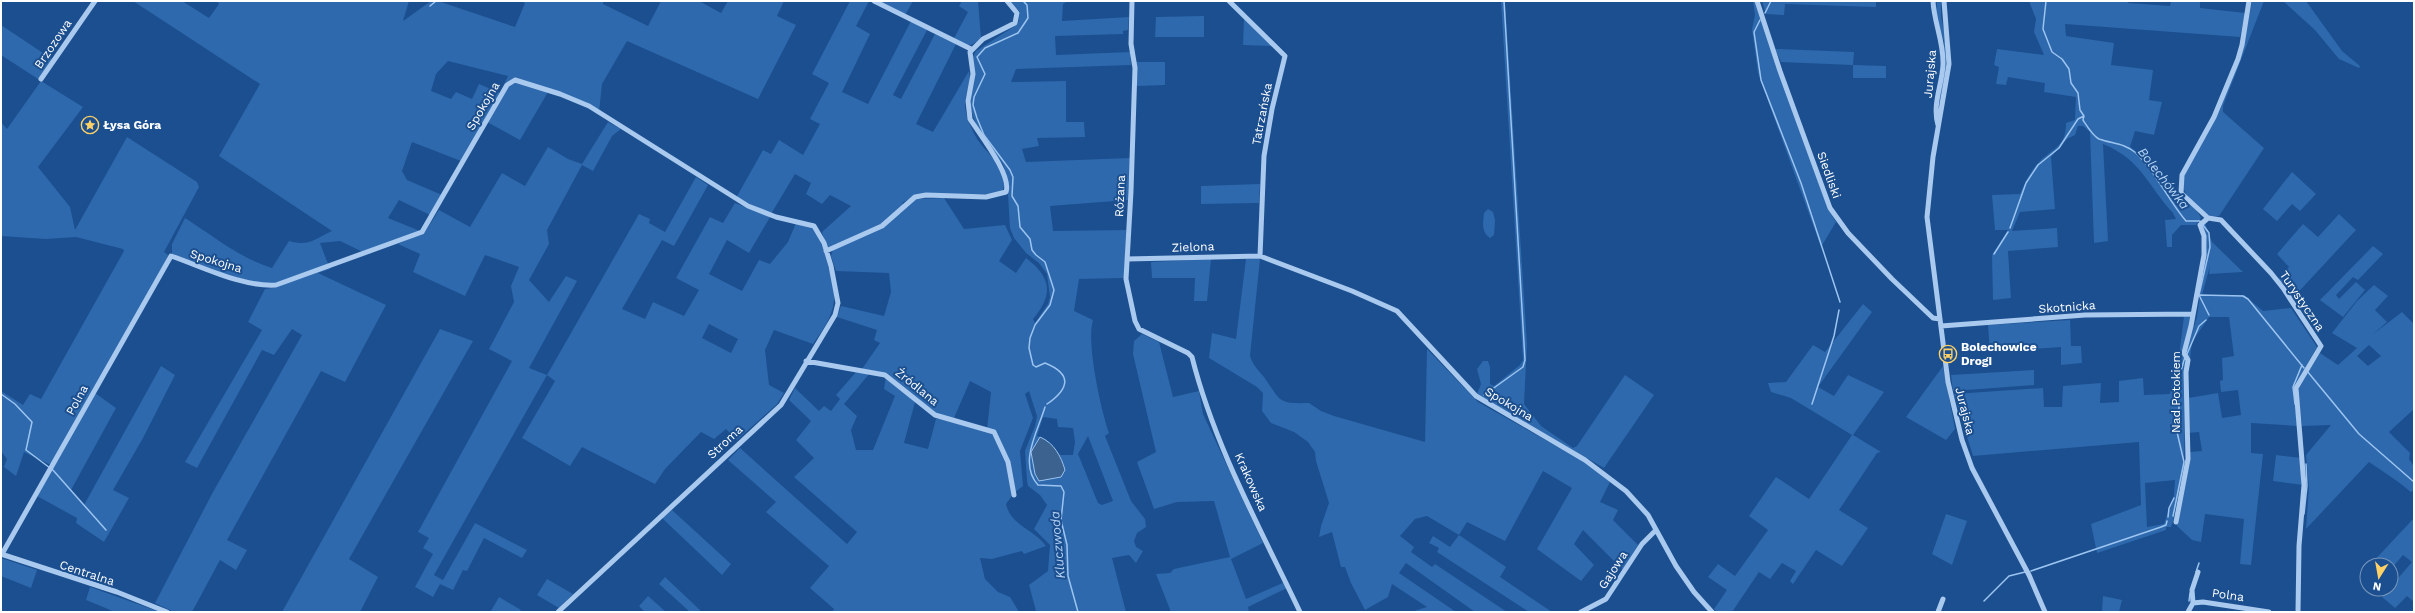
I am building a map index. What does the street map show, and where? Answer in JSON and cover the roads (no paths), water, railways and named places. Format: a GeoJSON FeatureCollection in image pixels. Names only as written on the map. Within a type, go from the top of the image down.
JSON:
{"type":"FeatureCollection","features":[{"type":"Feature","properties":{"kind":"street","name":"Brzozowa"},"geometry":{"type":"LineString","coordinates":[[41,79],[95,1]]}},
{"type":"Feature","properties":{"kind":"street"},"geometry":{"type":"LineString","coordinates":[[874,1],[971,49]]}},
{"type":"Feature","properties":{"kind":"street"},"geometry":{"type":"LineString","coordinates":[[826,251],[882,226],[915,198],[926,195],[986,197],[1003,195],[1006,192],[1005,177],[1001,165],[970,119],[968,101],[973,74],[970,60],[971,49],[983,39],[1016,22],[1018,13],[1006,1]]}},
{"type":"Feature","properties":{"kind":"street","name":"Różana"},"geometry":{"type":"LineString","coordinates":[[1132,1],[1131,44],[1135,68],[1131,191],[1126,278],[1135,321],[1139,328],[1192,357]]}},
{"type":"Feature","properties":{"kind":"street","name":"Tatrzańska"},"geometry":{"type":"LineString","coordinates":[[1228,1],[1285,56],[1272,109],[1264,156],[1260,256]]}},
{"type":"Feature","properties":{"kind":"street","name":"Siedliski"},"geometry":{"type":"LineString","coordinates":[[1757,1],[1780,71],[1836,218],[1892,280],[1933,318],[1940,319]]}},
{"type":"Feature","properties":{"kind":"street","name":"Jurajska"},"geometry":{"type":"LineString","coordinates":[[1933,1],[1934,16],[1942,42],[1943,66],[1935,115],[1939,126]]}},
{"type":"Feature","properties":{"kind":"street","name":"Jurajska"},"geometry":{"type":"LineString","coordinates":[[1944,1],[1949,64],[1927,217],[1949,387],[1962,440],[1985,494],[2029,575],[2045,612]]}},
{"type":"Feature","properties":{"kind":"street","name":"Turystyczna"},"geometry":{"type":"LineString","coordinates":[[2249,1],[2242,44],[2238,58],[2214,117],[2181,181],[2181,193],[2205,221],[2221,220],[2271,273],[2321,346],[2296,388],[2304,469],[2304,508],[2298,546],[2298,612]]}},
{"type":"Feature","properties":{"kind":"street","name":"Spokojna"},"geometry":{"type":"LineString","coordinates":[[171,256],[202,269],[265,286],[276,285],[422,232],[507,85],[515,80],[560,94],[589,106],[748,206],[776,217],[811,224],[818,231],[826,251]]}},
{"type":"Feature","properties":{"kind":"street","name":"Nad Potokiem"},"geometry":{"type":"LineString","coordinates":[[2176,522],[2188,464],[2186,372],[2188,360],[2184,352],[2194,314],[2204,255],[2205,241],[2200,227],[2205,221]]}},
{"type":"Feature","properties":{"kind":"street","name":"Stroma"},"geometry":{"type":"LineString","coordinates":[[558,612],[781,405],[806,361],[835,315],[838,303],[837,291],[826,251]]}},
{"type":"Feature","properties":{"kind":"street","name":"Polna"},"geometry":{"type":"LineString","coordinates":[[2,554],[171,256]]}},
{"type":"Feature","properties":{"kind":"street","name":"Zielona"},"geometry":{"type":"LineString","coordinates":[[1127,259],[1260,256]]}},
{"type":"Feature","properties":{"kind":"street","name":"Spokojna"},"geometry":{"type":"LineString","coordinates":[[1260,256],[1352,291],[1397,311],[1476,396],[1586,460],[1626,491],[1648,515],[1655,531],[1688,584],[1712,612]]}},
{"type":"Feature","properties":{"kind":"street","name":"Skotnicka"},"geometry":{"type":"LineString","coordinates":[[1941,326],[2085,315],[2194,314]]}},
{"type":"Feature","properties":{"kind":"street","name":"Krakowska"},"geometry":{"type":"LineString","coordinates":[[1192,357],[1204,402],[1238,481],[1300,612]]}},
{"type":"Feature","properties":{"kind":"street","name":"Źródlana"},"geometry":{"type":"LineString","coordinates":[[806,361],[885,374],[935,415],[994,432],[1008,462],[1014,495]]}},
{"type":"Feature","properties":{"kind":"street","name":"Gajowa"},"geometry":{"type":"LineString","coordinates":[[1581,612],[1606,599],[1642,544],[1655,531]]}},
{"type":"Feature","properties":{"kind":"street","name":"Centralna"},"geometry":{"type":"LineString","coordinates":[[2,554],[117,592],[167,612]]}},
{"type":"Feature","properties":{"kind":"street"},"geometry":{"type":"LineString","coordinates":[[2188,610],[2193,603],[2192,594],[2198,572]]}},
{"type":"Feature","properties":{"kind":"street"},"geometry":{"type":"LineString","coordinates":[[1938,612],[1943,599]]}},
{"type":"Feature","properties":{"kind":"street","name":"Polna"},"geometry":{"type":"LineString","coordinates":[[2193,603],[2203,602],[2269,612]]}},
{"type":"Feature","properties":{"kind":"waterway"},"geometry":{"type":"LineString","coordinates":[[430,6],[436,1]]}},
{"type":"Feature","properties":{"kind":"waterway","name":"Kluczwoda"},"geometry":{"type":"LineString","coordinates":[[1023,1],[1027,5],[1028,18],[1018,33],[985,48],[977,57],[985,74],[974,97],[973,105],[984,135],[1010,170],[1013,177],[1012,196],[1018,206],[1020,227],[1030,239],[1032,250],[1045,262],[1054,290],[1050,305],[1035,325],[1030,338],[1029,348],[1033,365],[1036,367],[1045,363],[1054,367],[1064,377],[1064,387],[1055,398],[1047,404]]}},
{"type":"Feature","properties":{"kind":"waterway"},"geometry":{"type":"LineString","coordinates":[[1484,395],[1523,367],[1525,360],[1504,1]]}},
{"type":"Feature","properties":{"kind":"waterway"},"geometry":{"type":"LineString","coordinates":[[1765,13],[1771,1]]}},
{"type":"Feature","properties":{"kind":"waterway","name":"Bolechówka"},"geometry":{"type":"LineString","coordinates":[[2046,1],[2043,29],[2052,52],[2062,59],[2069,69],[2071,83],[2078,93],[2080,110],[2084,116],[2083,120],[2088,128],[2099,139],[2123,145],[2136,153],[2156,177],[2186,221],[2200,221],[2209,233],[2210,247],[2199,295],[2209,315]]}},
{"type":"Feature","properties":{"kind":"waterway"},"geometry":{"type":"LineString","coordinates":[[1760,20],[1754,32],[1761,80],[1801,183],[1840,302]]}},
{"type":"Feature","properties":{"kind":"waterway"},"geometry":{"type":"LineString","coordinates":[[2010,228],[2026,183],[2038,165],[2059,148],[2078,119],[2084,116]]}},
{"type":"Feature","properties":{"kind":"waterway"},"geometry":{"type":"LineString","coordinates":[[1994,254],[2008,232]]}},
{"type":"Feature","properties":{"kind":"waterway"},"geometry":{"type":"LineString","coordinates":[[2200,295],[2243,296],[2248,299],[2304,368]]}},
{"type":"Feature","properties":{"kind":"waterway"},"geometry":{"type":"LineString","coordinates":[[1812,404],[1834,336],[1839,310]]}},
{"type":"Feature","properties":{"kind":"waterway","name":"Bolechówka"},"geometry":{"type":"LineString","coordinates":[[2187,354],[2199,326],[2206,320]]}},
{"type":"Feature","properties":{"kind":"waterway","name":"Bolechówka"},"geometry":{"type":"LineString","coordinates":[[2173,516],[2184,462],[2177,432],[2179,407],[2176,387],[2185,357]]}},
{"type":"Feature","properties":{"kind":"waterway"},"geometry":{"type":"LineString","coordinates":[[2295,404],[2293,387],[2302,365]]}},
{"type":"Feature","properties":{"kind":"waterway"},"geometry":{"type":"LineString","coordinates":[[2307,371],[2359,434],[2414,482]]}},
{"type":"Feature","properties":{"kind":"waterway"},"geometry":{"type":"LineString","coordinates":[[1,394],[15,404],[32,422],[26,450],[50,468]]}},
{"type":"Feature","properties":{"kind":"waterway","name":"Kluczwoda"},"geometry":{"type":"LineString","coordinates":[[1045,407],[1031,447],[1030,467],[1032,476],[1038,485],[1061,486],[1064,492],[1061,520],[1067,545],[1068,576],[1078,612]]}},
{"type":"Feature","properties":{"kind":"waterway"},"geometry":{"type":"LineString","coordinates":[[2304,514],[2307,486],[2306,464]]}},
{"type":"Feature","properties":{"kind":"waterway"},"geometry":{"type":"LineString","coordinates":[[52,469],[106,530]]}},
{"type":"Feature","properties":{"kind":"waterway"},"geometry":{"type":"LineString","coordinates":[[2168,517],[2169,508],[2174,498]]}},
{"type":"Feature","properties":{"kind":"waterway"},"geometry":{"type":"LineString","coordinates":[[2031,571],[2161,527],[2166,525],[2167,521]]}},
{"type":"Feature","properties":{"kind":"waterway","name":"Bolechówka"},"geometry":{"type":"LineString","coordinates":[[2196,572],[2199,563]]}},
{"type":"Feature","properties":{"kind":"waterway"},"geometry":{"type":"LineString","coordinates":[[1984,601],[2009,576],[2025,572]]}},
{"type":"Feature","properties":{"kind":"waterway","name":"Bolechówka"},"geometry":{"type":"LineString","coordinates":[[2189,601],[2190,593]]}},
{"type":"Feature","properties":{"kind":"place","name":"Łysa Góra"},"geometry":{"type":"Point","coordinates":[90,125]}},
{"type":"Feature","properties":{"kind":"place","name":"Bolechowice Drogi"},"geometry":{"type":"Point","coordinates":[1948,354]}}]}
